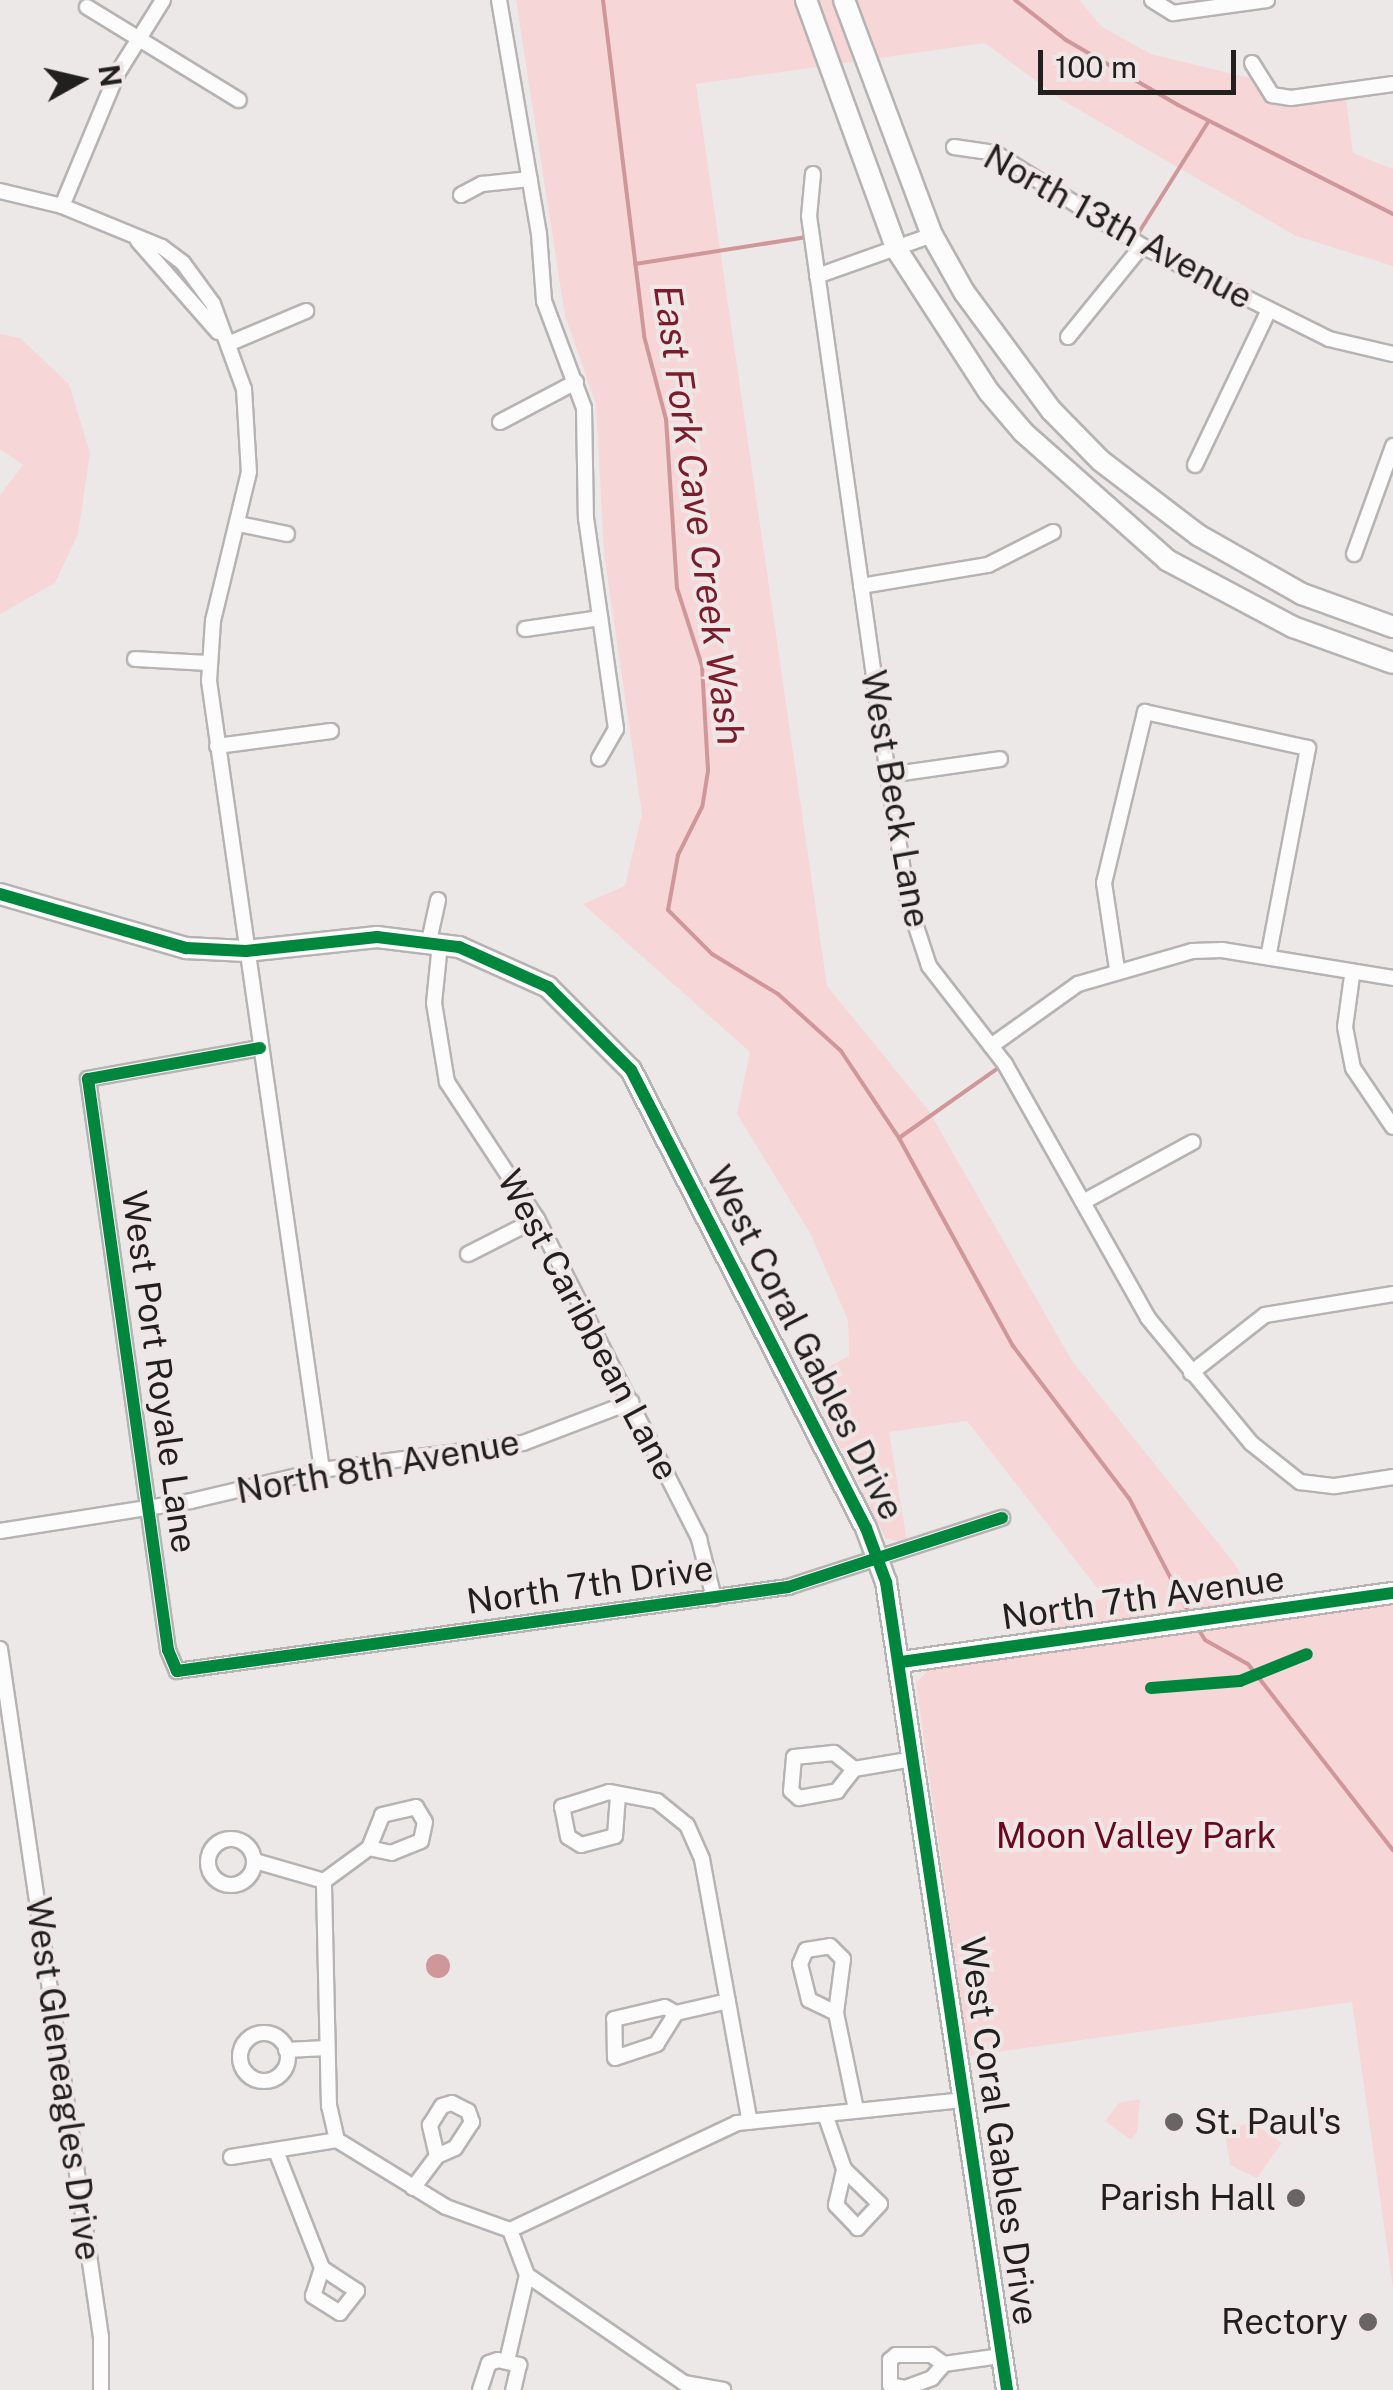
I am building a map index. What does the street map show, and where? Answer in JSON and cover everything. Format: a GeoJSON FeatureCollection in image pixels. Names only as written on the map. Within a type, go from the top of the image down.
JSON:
{"type":"FeatureCollection","features":[{"type":"Feature","properties":{"kind":"street"},"geometry":{"type":"LineString","coordinates":[[62,206],[137,38],[163,0]]}},
{"type":"Feature","properties":{"kind":"street"},"geometry":{"type":"LineString","coordinates":[[499,0],[530,179],[549,324],[584,408],[585,508],[616,730],[598,758]]}},
{"type":"Feature","properties":{"kind":"street"},"geometry":{"type":"LineString","coordinates":[[806,0],[897,250],[989,392],[1073,483],[1125,528],[1248,606],[1393,664]]}},
{"type":"Feature","properties":{"kind":"street"},"geometry":{"type":"LineString","coordinates":[[844,0],[932,235],[1020,372],[1101,460],[1237,559],[1302,594],[1393,627]]}},
{"type":"Feature","properties":{"kind":"street"},"geometry":{"type":"LineString","coordinates":[[1155,4],[1173,14],[1267,0]]}},
{"type":"Feature","properties":{"kind":"street"},"geometry":{"type":"LineString","coordinates":[[88,6],[239,100]]}},
{"type":"Feature","properties":{"kind":"street"},"geometry":{"type":"LineString","coordinates":[[1252,63],[1272,95],[1291,98],[1393,84]]}},
{"type":"Feature","properties":{"kind":"street","name":"North 13th Avenue"},"geometry":{"type":"LineString","coordinates":[[954,147],[995,153],[1142,246],[1330,339],[1393,354]]}},
{"type":"Feature","properties":{"kind":"street","name":"West Beck Lane"},"geometry":{"type":"LineString","coordinates":[[813,174],[808,216],[888,775],[915,934],[947,993],[992,1046],[1134,1297],[1192,1373],[1269,1462],[1300,1482],[1335,1486],[1393,1478]]}},
{"type":"Feature","properties":{"kind":"street"},"geometry":{"type":"LineString","coordinates":[[461,195],[482,184],[530,179]]}},
{"type":"Feature","properties":{"kind":"street"},"geometry":{"type":"LineString","coordinates":[[0,191],[62,206],[138,241],[162,247],[186,266],[213,304],[249,418],[249,472],[213,620],[210,663],[246,951],[322,1470]]}},
{"type":"Feature","properties":{"kind":"street"},"geometry":{"type":"LineString","coordinates":[[817,276],[932,235]]}},
{"type":"Feature","properties":{"kind":"street"},"geometry":{"type":"LineString","coordinates":[[1068,337],[1142,246]]}},
{"type":"Feature","properties":{"kind":"street"},"geometry":{"type":"LineString","coordinates":[[1195,464],[1270,310]]}},
{"type":"Feature","properties":{"kind":"street"},"geometry":{"type":"LineString","coordinates":[[228,344],[306,312]]}},
{"type":"Feature","properties":{"kind":"street"},"geometry":{"type":"LineString","coordinates":[[500,422],[576,382]]}},
{"type":"Feature","properties":{"kind":"street"},"geometry":{"type":"LineString","coordinates":[[1354,554],[1393,446]]}},
{"type":"Feature","properties":{"kind":"street"},"geometry":{"type":"LineString","coordinates":[[239,524],[287,534]]}},
{"type":"Feature","properties":{"kind":"street"},"geometry":{"type":"LineString","coordinates":[[861,586],[988,566],[1053,532]]}},
{"type":"Feature","properties":{"kind":"street"},"geometry":{"type":"LineString","coordinates":[[525,628],[600,618]]}},
{"type":"Feature","properties":{"kind":"street"},"geometry":{"type":"LineString","coordinates":[[135,659],[210,663]]}},
{"type":"Feature","properties":{"kind":"street"},"geometry":{"type":"LineString","coordinates":[[1117,970],[1104,883],[1145,712],[1308,748],[1268,957]]}},
{"type":"Feature","properties":{"kind":"street"},"geometry":{"type":"LineString","coordinates":[[218,746],[331,732]]}},
{"type":"Feature","properties":{"kind":"street"},"geometry":{"type":"LineString","coordinates":[[888,775],[1000,759]]}},
{"type":"Feature","properties":{"kind":"street","name":"West Coral Gables Drive"},"geometry":{"type":"LineString","coordinates":[[0,894],[150,942],[246,951],[357,938],[435,943],[498,960],[548,988],[631,1070],[879,1562],[901,1662],[1006,2390]]}},
{"type":"Feature","properties":{"kind":"street","name":"West Caribbean Lane"},"geometry":{"type":"LineString","coordinates":[[438,900],[434,988],[447,1082],[537,1218],[706,1554],[714,1598]]}},
{"type":"Feature","properties":{"kind":"street"},"geometry":{"type":"LineString","coordinates":[[992,1046],[1060,995],[1117,970],[1206,950],[1268,957],[1352,976],[1393,978]]}},
{"type":"Feature","properties":{"kind":"street"},"geometry":{"type":"LineString","coordinates":[[1352,976],[1345,1026],[1353,1068],[1393,1127]]}},
{"type":"Feature","properties":{"kind":"street","name":"West Port Royale Lane"},"geometry":{"type":"LineString","coordinates":[[177,1672],[168,1650],[88,1080],[260,1048]]}},
{"type":"Feature","properties":{"kind":"street"},"geometry":{"type":"LineString","coordinates":[[1083,1202],[1193,1142]]}},
{"type":"Feature","properties":{"kind":"street"},"geometry":{"type":"LineString","coordinates":[[468,1254],[537,1218]]}},
{"type":"Feature","properties":{"kind":"street"},"geometry":{"type":"LineString","coordinates":[[1192,1373],[1265,1315],[1393,1294]]}},
{"type":"Feature","properties":{"kind":"street","name":"North 8th Avenue"},"geometry":{"type":"LineString","coordinates":[[0,1530],[148,1508],[322,1470],[524,1443],[631,1402]]}},
{"type":"Feature","properties":{"kind":"street","name":"North 7th Drive"},"geometry":{"type":"LineString","coordinates":[[177,1672],[810,1582],[1002,1518]]}},
{"type":"Feature","properties":{"kind":"street","name":"North 7th Avenue"},"geometry":{"type":"LineString","coordinates":[[901,1662],[1393,1593]]}},
{"type":"Feature","properties":{"kind":"street","name":"West Gleneagles Drive"},"geometry":{"type":"LineString","coordinates":[[0,1649],[102,2336],[101,2390]]}},
{"type":"Feature","properties":{"kind":"street"},"geometry":{"type":"LineString","coordinates":[[854,1769],[834,1753],[794,1757],[791,1791],[799,1798],[837,1790],[854,1769],[914,1759]]}},
{"type":"Feature","properties":{"kind":"street"},"geometry":{"type":"LineString","coordinates":[[618,1795],[615,1836],[572,1843],[562,1807],[618,1795],[636,1794],[669,1808],[693,1835],[750,2122]]}},
{"type":"Feature","properties":{"kind":"street"},"geometry":{"type":"LineString","coordinates":[[324,1882],[369,1848]]}},
{"type":"Feature","properties":{"kind":"street"},"geometry":{"type":"LineString","coordinates":[[255,1861],[324,1882]]}},
{"type":"Feature","properties":{"kind":"street"},"geometry":{"type":"LineString","coordinates":[[324,1882],[327,2048],[336,2140]]}},
{"type":"Feature","properties":{"kind":"street"},"geometry":{"type":"LineString","coordinates":[[836,2013],[808,2000],[800,1964],[806,1950],[830,1946],[843,1959],[836,2013],[856,2110]]}},
{"type":"Feature","properties":{"kind":"street"},"geometry":{"type":"LineString","coordinates":[[676,2013],[652,2049],[623,2060],[613,2054],[610,2028],[618,2016],[660,2006],[676,2013],[728,2002]]}},
{"type":"Feature","properties":{"kind":"street"},"geometry":{"type":"LineString","coordinates":[[286,2050],[327,2048]]}},
{"type":"Feature","properties":{"kind":"street"},"geometry":{"type":"LineString","coordinates":[[510,2230],[710,2132],[750,2122],[963,2100]]}},
{"type":"Feature","properties":{"kind":"street"},"geometry":{"type":"LineString","coordinates":[[825,2114],[844,2169]]}},
{"type":"Feature","properties":{"kind":"street"},"geometry":{"type":"LineString","coordinates":[[231,2156],[336,2140],[413,2188],[510,2230],[527,2275],[682,2387],[723,2390]]}},
{"type":"Feature","properties":{"kind":"street"},"geometry":{"type":"LineString","coordinates":[[276,2151],[322,2268]]}},
{"type":"Feature","properties":{"kind":"street"},"geometry":{"type":"LineString","coordinates":[[413,2188],[437,2156]]}},
{"type":"Feature","properties":{"kind":"street"},"geometry":{"type":"LineString","coordinates":[[507,2361],[527,2275]]}},
{"type":"Feature","properties":{"kind":"street"},"geometry":{"type":"LineString","coordinates":[[944,2364],[1001,2356]]}},
{"type":"Feature","properties":{"kind":"street"},"geometry":{"type":"LineString","coordinates":[[480,2390],[489,2363],[507,2361],[520,2372],[513,2390]]}},
{"type":"Feature","properties":{"kind":"green space"},"geometry":{"type":"Polygon","coordinates":[[[516,0],[1079,0],[1102,27],[1151,54],[1258,80],[1272,95],[1345,91],[1353,153],[1393,169],[1393,266],[1296,236],[1062,100],[985,43],[696,84],[827,986],[929,1111],[1072,1361],[1234,1563],[1255,1600],[1029,1633],[1026,1621],[1105,1598],[967,1421],[889,1432],[907,1542],[886,1539],[806,1379],[849,1356],[848,1320],[810,1233],[737,1114],[750,1052],[583,904],[625,886],[642,814],[604,553],[596,404],[565,316],[516,0]]]}},
{"type":"Feature","properties":{"kind":"green space"},"geometry":{"type":"Polygon","coordinates":[[[0,334],[20,338],[69,384],[90,453],[78,534],[55,583],[0,614],[0,495],[23,465],[0,449],[0,334]]]}},
{"type":"Feature","properties":{"kind":"green space","name":"Moon Valley Park"},"geometry":{"type":"Polygon","coordinates":[[[1393,1604],[1393,2288],[1352,2002],[969,2056],[916,1682],[929,1670],[1393,1604]]]}},
{"type":"Feature","properties":{"kind":"green space"},"geometry":{"type":"Polygon","coordinates":[[[1140,2099],[1137,2132],[1131,2140],[1105,2121],[1119,2103],[1140,2099]]]}},
{"type":"Feature","properties":{"kind":"green space"},"geometry":{"type":"Polygon","coordinates":[[[1253,2123],[1282,2143],[1257,2178],[1230,2165],[1224,2127],[1253,2123]]]}},
{"type":"Feature","properties":{"kind":"shaded area"},"geometry":{"type":"Polygon","coordinates":[[[438,1954],[450,1966],[438,1978],[426,1966],[438,1954]]]}},
{"type":"Feature","properties":{"kind":"waterway","name":"East Fork Cave Creek Wash"},"geometry":{"type":"LineString","coordinates":[[603,0],[644,336],[666,419],[677,588],[702,666],[708,771],[702,807],[678,855],[668,910],[712,954],[778,994],[841,1051],[899,1138],[1013,1346],[1129,1498],[1190,1615]]}},
{"type":"Feature","properties":{"kind":"waterway"},"geometry":{"type":"LineString","coordinates":[[1015,0],[1066,40],[1178,105],[1393,214]]}},
{"type":"Feature","properties":{"kind":"waterway"},"geometry":{"type":"LineString","coordinates":[[1136,237],[1208,122]]}},
{"type":"Feature","properties":{"kind":"waterway"},"geometry":{"type":"LineString","coordinates":[[635,264],[807,237]]}},
{"type":"Feature","properties":{"kind":"waterway"},"geometry":{"type":"LineString","coordinates":[[899,1138],[1001,1066]]}},
{"type":"Feature","properties":{"kind":"waterway","name":"East Fork Cave Creek Wash"},"geometry":{"type":"LineString","coordinates":[[1197,1627],[1205,1640],[1248,1664],[1393,1850]]}},
{"type":"Feature","properties":{"kind":"cycle path"},"geometry":{"type":"LineString","coordinates":[[0,894],[186,948],[246,951],[377,937],[459,947],[548,987],[631,1070],[866,1528],[886,1582],[1007,2390]]}},
{"type":"Feature","properties":{"kind":"cycle path"},"geometry":{"type":"LineString","coordinates":[[260,1048],[88,1079],[168,1650],[177,1671],[788,1587],[1002,1518]]}},
{"type":"Feature","properties":{"kind":"cycle path"},"geometry":{"type":"LineString","coordinates":[[901,1662],[1393,1593]]}},
{"type":"Feature","properties":{"kind":"cycle path"},"geometry":{"type":"LineString","coordinates":[[1151,1688],[1240,1681],[1307,1654]]}},
{"type":"Feature","properties":{"kind":"place","name":"St. Paul's"},"geometry":{"type":"Point","coordinates":[1174,2122]}},
{"type":"Feature","properties":{"kind":"place","name":"Parish Hall"},"geometry":{"type":"Point","coordinates":[1296,2198]}},
{"type":"Feature","properties":{"kind":"place","name":"Rectory"},"geometry":{"type":"Point","coordinates":[1368,2322]}}]}
